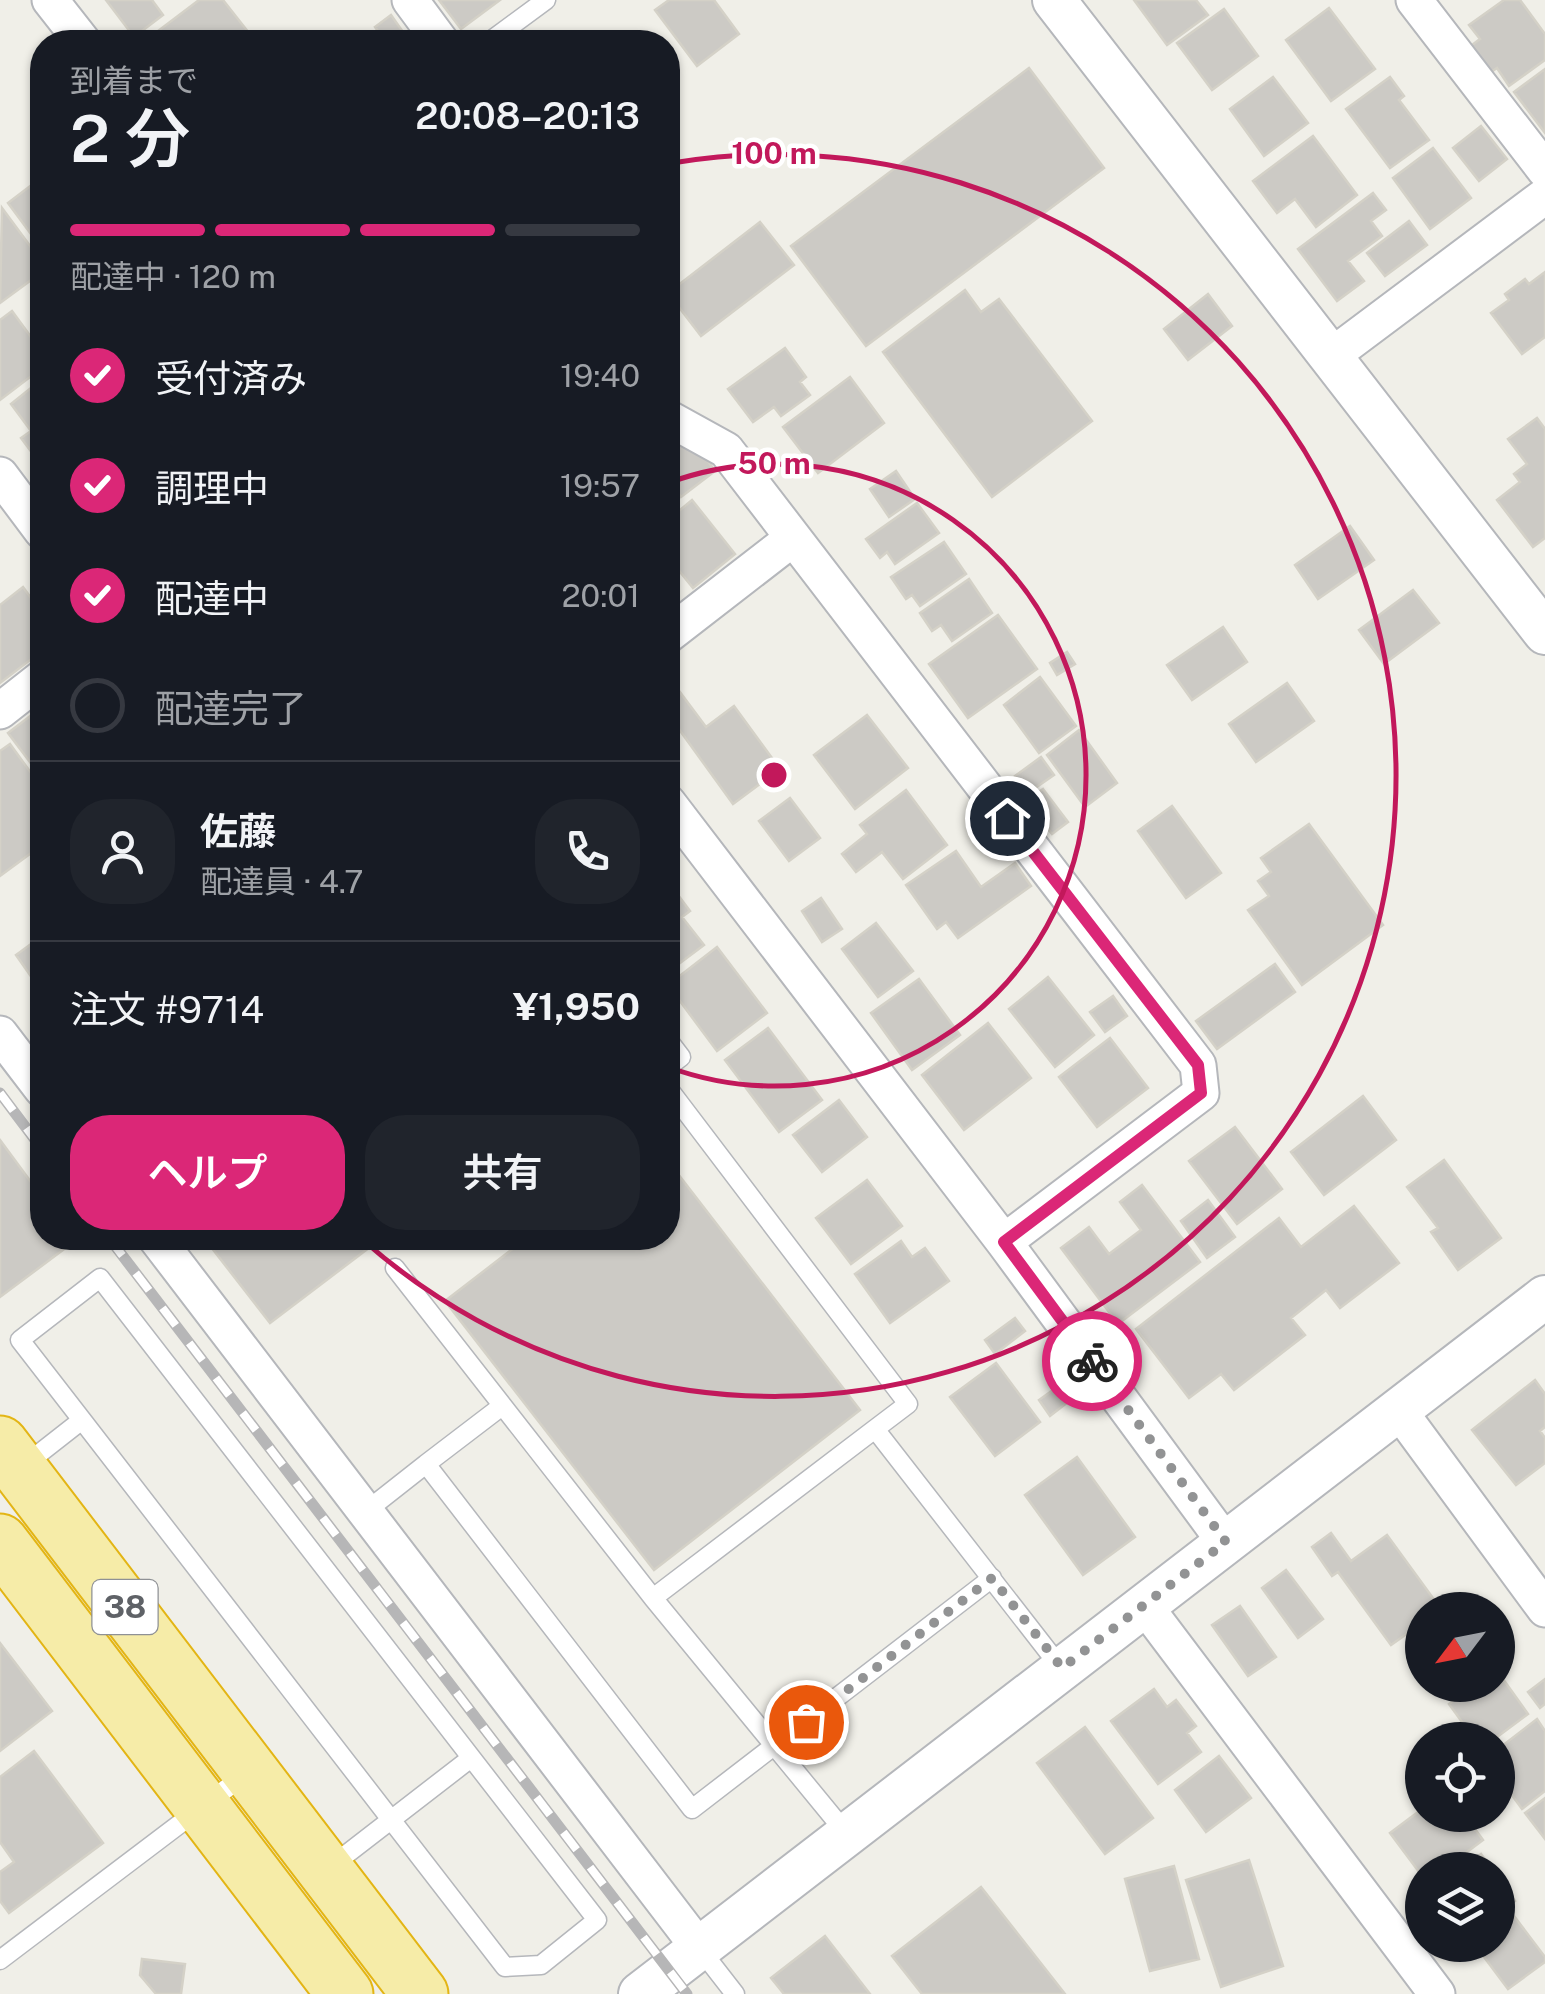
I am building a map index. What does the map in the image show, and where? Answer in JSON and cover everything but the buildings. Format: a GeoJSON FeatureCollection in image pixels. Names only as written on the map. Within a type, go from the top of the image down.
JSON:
{"type":"FeatureCollection","features":[{"type":"Feature","properties":{"kind":"highway","name":"38"},"geometry":{"type":"LineString","coordinates":[[10,1456],[420,1994]]}},
{"type":"Feature","properties":{"kind":"highway","name":"38"},"geometry":{"type":"LineString","coordinates":[[0,1542],[345,1994]]}},
{"type":"Feature","properties":{"kind":"street"},"geometry":{"type":"LineString","coordinates":[[50,0],[74,30]]}},
{"type":"Feature","properties":{"kind":"street"},"geometry":{"type":"LineString","coordinates":[[410,0],[432,30]]}},
{"type":"Feature","properties":{"kind":"street"},"geometry":{"type":"LineString","coordinates":[[1054,0],[1545,633]]}},
{"type":"Feature","properties":{"kind":"street"},"geometry":{"type":"LineString","coordinates":[[1414,0],[1545,170]]}},
{"type":"Feature","properties":{"kind":"street"},"geometry":{"type":"LineString","coordinates":[[1330,357],[1545,196]]}},
{"type":"Feature","properties":{"kind":"street"},"geometry":{"type":"LineString","coordinates":[[680,425],[726,450],[1198,1065],[1201,1093],[1004,1242]]}},
{"type":"Feature","properties":{"kind":"street"},"geometry":{"type":"LineString","coordinates":[[0,476],[30,515]]}},
{"type":"Feature","properties":{"kind":"street"},"geometry":{"type":"LineString","coordinates":[[680,626],[792,539]]}},
{"type":"Feature","properties":{"kind":"street"},"geometry":{"type":"LineString","coordinates":[[0,712],[30,688]]}},
{"type":"Feature","properties":{"kind":"street"},"geometry":{"type":"LineString","coordinates":[[680,819],[1004,1242],[1226,1542]]}},
{"type":"Feature","properties":{"kind":"street"},"geometry":{"type":"LineString","coordinates":[[0,1034],[30,1069]]}},
{"type":"Feature","properties":{"kind":"street"},"geometry":{"type":"LineString","coordinates":[[165,1250],[700,1949]]}},
{"type":"Feature","properties":{"kind":"street"},"geometry":{"type":"LineString","coordinates":[[640,1994],[1545,1297]]}},
{"type":"Feature","properties":{"kind":"street"},"geometry":{"type":"LineString","coordinates":[[1400,1412],[1545,1608]]}},
{"type":"Feature","properties":{"kind":"street"},"geometry":{"type":"LineString","coordinates":[[1144,1605],[1437,1994]]}},
{"type":"Feature","properties":{"kind":"lane"},"geometry":{"type":"LineString","coordinates":[[505,30],[546,0]]}},
{"type":"Feature","properties":{"kind":"lane"},"geometry":{"type":"LineString","coordinates":[[653,1598],[908,1404],[680,1104]]}},
{"type":"Feature","properties":{"kind":"lane"},"geometry":{"type":"LineString","coordinates":[[395,1268],[653,1598],[846,1834]]}},
{"type":"Feature","properties":{"kind":"lane"},"geometry":{"type":"LineString","coordinates":[[100,1278],[471,1758],[597,1920],[541,1965],[505,1967],[20,1340],[100,1278]]}},
{"type":"Feature","properties":{"kind":"lane"},"geometry":{"type":"LineString","coordinates":[[365,1512],[502,1406]]}},
{"type":"Feature","properties":{"kind":"lane"},"geometry":{"type":"LineString","coordinates":[[10,1456],[82,1420]]}},
{"type":"Feature","properties":{"kind":"lane"},"geometry":{"type":"LineString","coordinates":[[875,1430],[1062,1668]]}},
{"type":"Feature","properties":{"kind":"lane"},"geometry":{"type":"LineString","coordinates":[[426,1464],[692,1810],[992,1578]]}},
{"type":"Feature","properties":{"kind":"lane"},"geometry":{"type":"LineString","coordinates":[[326,1870],[471,1758]]}},
{"type":"Feature","properties":{"kind":"lane"},"geometry":{"type":"LineString","coordinates":[[0,1960],[250,1770]]}},
{"type":"Feature","properties":{"kind":"lane"},"geometry":{"type":"LineString","coordinates":[[700,1949],[735,1994]]}},
{"type":"Feature","properties":{"kind":"railway"},"geometry":{"type":"LineString","coordinates":[[0,1093],[30,1133]]}},
{"type":"Feature","properties":{"kind":"railway"},"geometry":{"type":"LineString","coordinates":[[118,1250],[687,1994]]}},
{"type":"Feature","properties":{"kind":"way so far"},"geometry":{"type":"LineString","coordinates":[[806,1722],[992,1578],[1062,1668],[1226,1542],[1092,1361]]}},
{"type":"Feature","properties":{"kind":"route"},"geometry":{"type":"LineString","coordinates":[[1007,818],[1198,1065],[1201,1093],[1004,1242],[1092,1361]]}}]}
